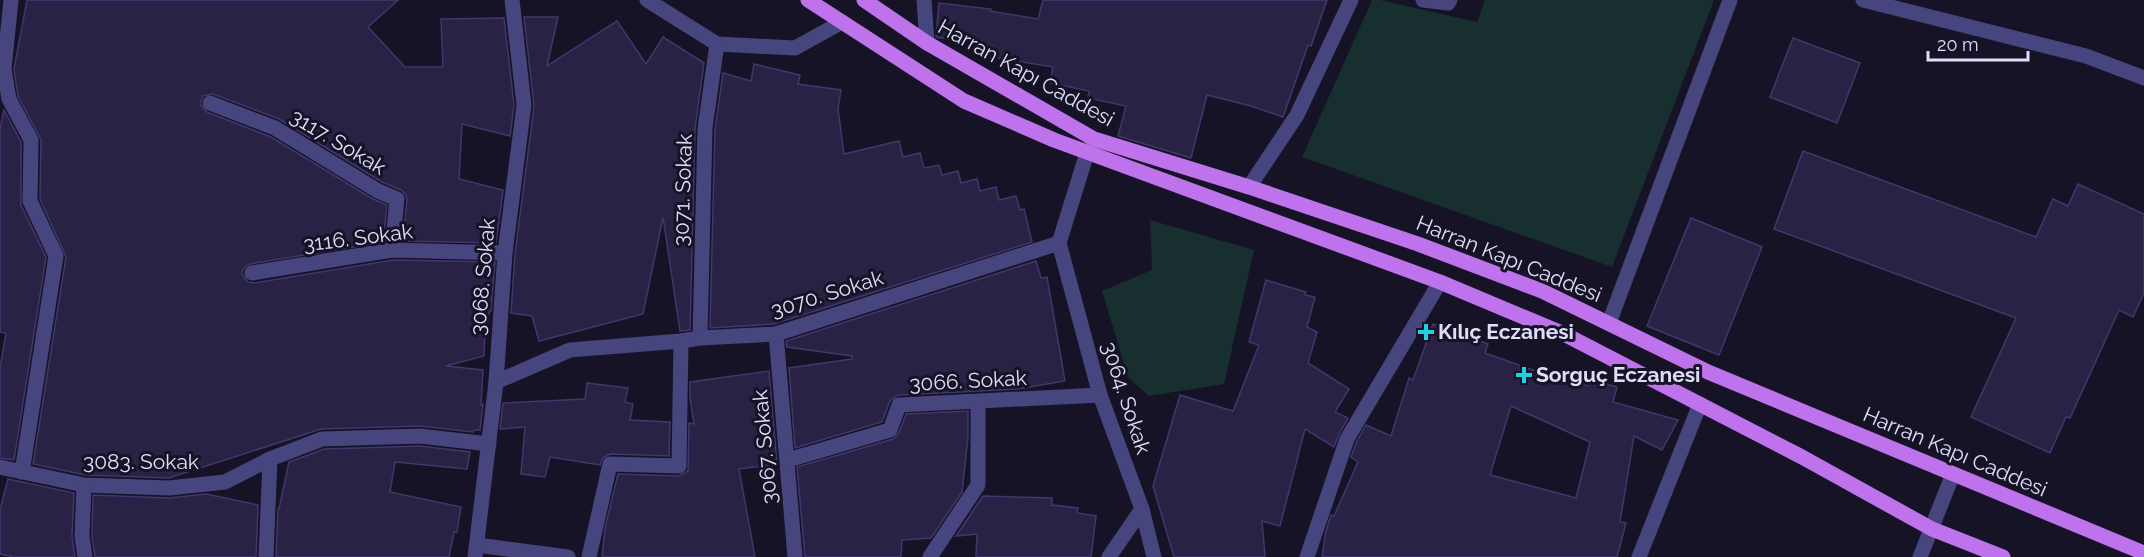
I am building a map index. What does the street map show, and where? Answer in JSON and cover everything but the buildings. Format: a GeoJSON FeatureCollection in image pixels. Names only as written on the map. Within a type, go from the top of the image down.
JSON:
{"type":"FeatureCollection","features":[{"type":"Feature","properties":{"kind":"main road","name":"Harran Kapı Caddesi"},"geometry":{"type":"LineString","coordinates":[[808,0],[964,101],[1087,153],[1440,282],[1564,334],[1802,456],[1932,529],[2003,557]]}},
{"type":"Feature","properties":{"kind":"main road","name":"Harran Kapı Caddesi"},"geometry":{"type":"LineString","coordinates":[[864,0],[927,44],[1094,139],[1249,187],[1419,244],[1542,291],[1708,372],[2144,553]]}},
{"type":"Feature","properties":{"kind":"street"},"geometry":{"type":"LineString","coordinates":[[11,0],[4,69],[9,99],[31,140],[30,201],[56,256],[22,472]]}},
{"type":"Feature","properties":{"kind":"street","name":"3068. Sokak"},"geometry":{"type":"LineString","coordinates":[[476,551],[496,382],[505,253],[524,105],[512,0]]}},
{"type":"Feature","properties":{"kind":"street"},"geometry":{"type":"LineString","coordinates":[[647,0],[717,44],[795,48],[842,22]]}},
{"type":"Feature","properties":{"kind":"street"},"geometry":{"type":"LineString","coordinates":[[924,0],[927,44]]}},
{"type":"Feature","properties":{"kind":"street"},"geometry":{"type":"LineString","coordinates":[[1249,187],[1296,115],[1351,0]]}},
{"type":"Feature","properties":{"kind":"street"},"geometry":{"type":"LineString","coordinates":[[1423,0],[1448,3],[1450,0]]}},
{"type":"Feature","properties":{"kind":"street"},"geometry":{"type":"LineString","coordinates":[[1609,323],[1730,0]]}},
{"type":"Feature","properties":{"kind":"street"},"geometry":{"type":"LineString","coordinates":[[1863,0],[2086,56],[2144,78]]}},
{"type":"Feature","properties":{"kind":"street","name":"3071. Sokak"},"geometry":{"type":"LineString","coordinates":[[700,338],[705,128],[717,44]]}},
{"type":"Feature","properties":{"kind":"street","name":"3117. Sokak"},"geometry":{"type":"LineString","coordinates":[[210,103],[275,128],[378,191],[397,199],[392,250]]}},
{"type":"Feature","properties":{"kind":"street"},"geometry":{"type":"LineString","coordinates":[[1059,243],[1087,153],[1094,139]]}},
{"type":"Feature","properties":{"kind":"street","name":"3070. Sokak"},"geometry":{"type":"LineString","coordinates":[[496,382],[570,350],[700,338],[776,334],[1059,243]]}},
{"type":"Feature","properties":{"kind":"street","name":"3064. Sokak"},"geometry":{"type":"LineString","coordinates":[[1059,243],[1100,394],[1142,509],[1154,557]]}},
{"type":"Feature","properties":{"kind":"street","name":"3116. Sokak"},"geometry":{"type":"LineString","coordinates":[[252,273],[392,250],[505,253]]}},
{"type":"Feature","properties":{"kind":"street"},"geometry":{"type":"LineString","coordinates":[[1307,557],[1347,439],[1440,282]]}},
{"type":"Feature","properties":{"kind":"street","name":"3067. Sokak"},"geometry":{"type":"LineString","coordinates":[[776,334],[795,557]]}},
{"type":"Feature","properties":{"kind":"street"},"geometry":{"type":"LineString","coordinates":[[590,557],[610,464],[679,466],[681,341]]}},
{"type":"Feature","properties":{"kind":"street","name":"3066. Sokak"},"geometry":{"type":"LineString","coordinates":[[788,460],[890,430],[899,405],[1100,394]]}},
{"type":"Feature","properties":{"kind":"street"},"geometry":{"type":"LineString","coordinates":[[930,557],[978,485],[978,402]]}},
{"type":"Feature","properties":{"kind":"street"},"geometry":{"type":"LineString","coordinates":[[1639,557],[1700,404]]}},
{"type":"Feature","properties":{"kind":"street","name":"3083. Sokak"},"geometry":{"type":"LineString","coordinates":[[0,467],[84,485],[169,488],[225,482],[270,459],[322,439],[420,436],[489,444]]}},
{"type":"Feature","properties":{"kind":"street"},"geometry":{"type":"LineString","coordinates":[[266,557],[270,459]]}},
{"type":"Feature","properties":{"kind":"street"},"geometry":{"type":"LineString","coordinates":[[1920,557],[1953,474]]}},
{"type":"Feature","properties":{"kind":"street"},"geometry":{"type":"LineString","coordinates":[[84,485],[82,536],[85,557]]}},
{"type":"Feature","properties":{"kind":"street"},"geometry":{"type":"LineString","coordinates":[[1109,557],[1142,509]]}},
{"type":"Feature","properties":{"kind":"street"},"geometry":{"type":"LineString","coordinates":[[476,551],[568,557]]}},
{"type":"Feature","properties":{"kind":"green space"},"geometry":{"type":"Polygon","coordinates":[[[1372,0],[1477,22],[1485,0],[1714,0],[1612,267],[1302,157],[1372,0]]]}},
{"type":"Feature","properties":{"kind":"green space"},"geometry":{"type":"Polygon","coordinates":[[[1150,220],[1254,250],[1224,384],[1149,396],[1128,377],[1102,291],[1152,270],[1150,220]]]}},
{"type":"Feature","properties":{"kind":"place","name":"Kılıç Eczanesi"},"geometry":{"type":"Point","coordinates":[1426,332]}},
{"type":"Feature","properties":{"kind":"place","name":"Sorguç Eczanesi"},"geometry":{"type":"Point","coordinates":[1524,375]}}]}
